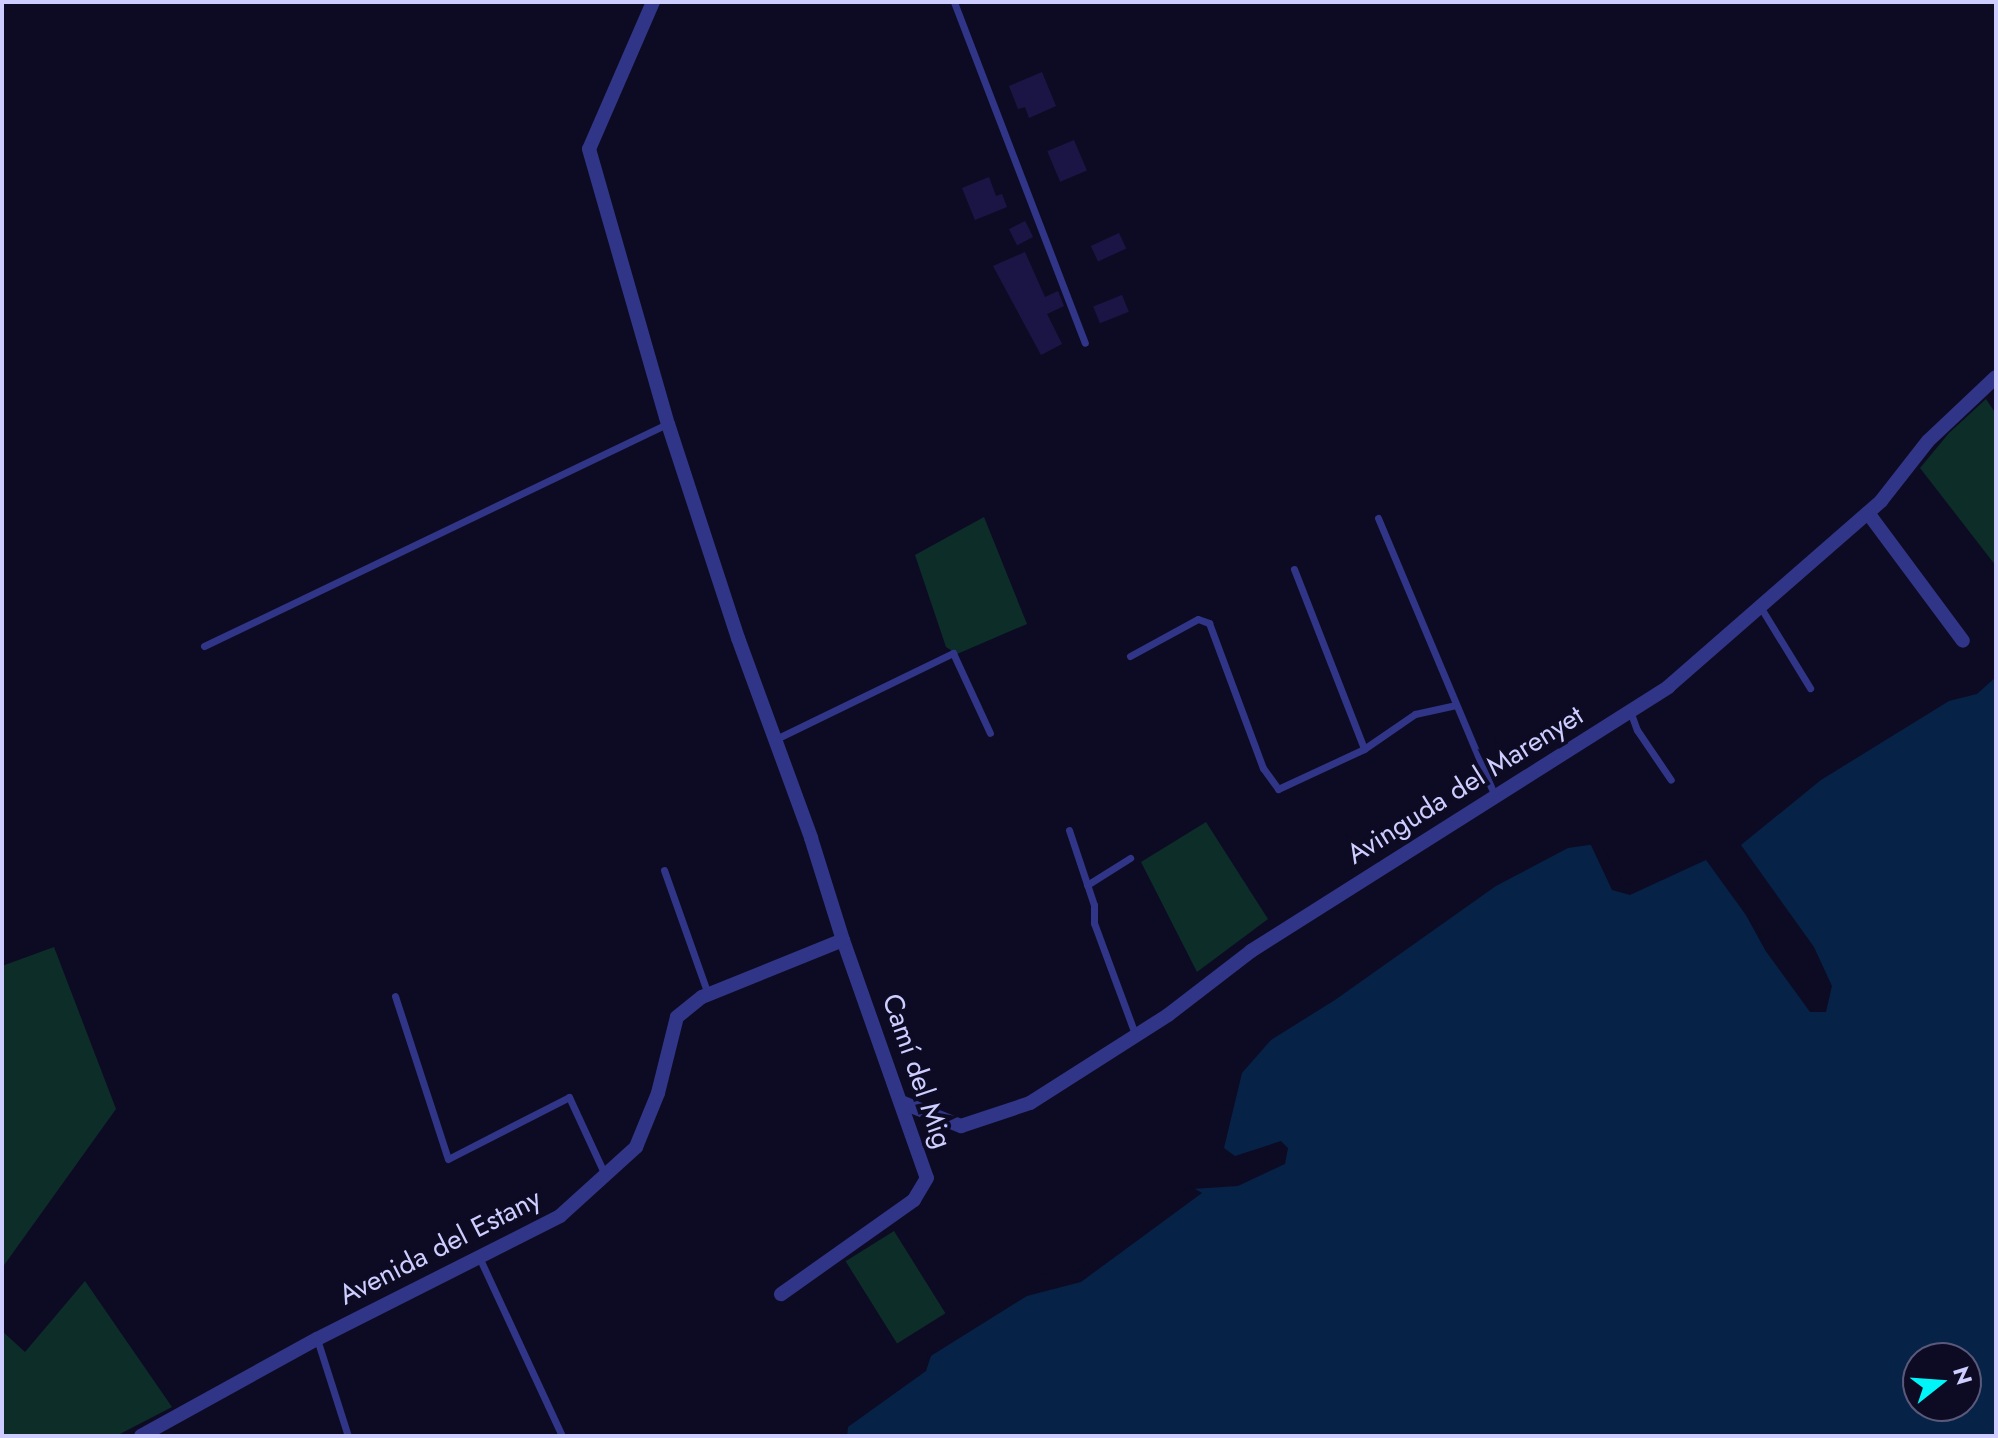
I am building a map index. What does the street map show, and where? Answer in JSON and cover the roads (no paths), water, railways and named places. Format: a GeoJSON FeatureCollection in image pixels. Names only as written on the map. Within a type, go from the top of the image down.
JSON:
{"type":"FeatureCollection","features":[{"type":"Feature","properties":{"kind":"street","name":"Camí del Mig"},"geometry":{"type":"LineString","coordinates":[[653,2],[589,149],[668,424],[774,740],[811,838],[843,940],[927,1178],[914,1200],[781,1294]]}},
{"type":"Feature","properties":{"kind":"street","name":"Avinguda del Marenyet"},"geometry":{"type":"LineString","coordinates":[[901,1102],[961,1126],[1030,1103],[1168,1015],[1251,951],[1668,687],[1868,513],[1928,441],[1996,377]]}},
{"type":"Feature","properties":{"kind":"street"},"geometry":{"type":"LineString","coordinates":[[1868,513],[1963,641]]}},
{"type":"Feature","properties":{"kind":"street","name":"Avenida del Estany"},"geometry":{"type":"LineString","coordinates":[[141,1436],[317,1339],[560,1216],[636,1147],[658,1093],[677,1017],[708,994],[843,940]]}},
{"type":"Feature","properties":{"kind":"lane"},"geometry":{"type":"LineString","coordinates":[[954,2],[1085,343]]}},
{"type":"Feature","properties":{"kind":"lane"},"geometry":{"type":"LineString","coordinates":[[204,646],[668,424]]}},
{"type":"Feature","properties":{"kind":"lane"},"geometry":{"type":"LineString","coordinates":[[1378,518],[1495,797]]}},
{"type":"Feature","properties":{"kind":"lane"},"geometry":{"type":"LineString","coordinates":[[1294,569],[1364,749]]}},
{"type":"Feature","properties":{"kind":"lane"},"geometry":{"type":"LineString","coordinates":[[1760,607],[1810,688]]}},
{"type":"Feature","properties":{"kind":"lane"},"geometry":{"type":"LineString","coordinates":[[1130,656],[1198,619],[1209,623],[1263,768],[1278,789],[1364,749],[1415,714],[1456,705]]}},
{"type":"Feature","properties":{"kind":"lane"},"geometry":{"type":"LineString","coordinates":[[774,740],[953,653],[990,733]]}},
{"type":"Feature","properties":{"kind":"lane"},"geometry":{"type":"LineString","coordinates":[[1630,711],[1637,730],[1671,780]]}},
{"type":"Feature","properties":{"kind":"lane"},"geometry":{"type":"LineString","coordinates":[[1069,830],[1094,905],[1094,923],[1135,1034]]}},
{"type":"Feature","properties":{"kind":"lane"},"geometry":{"type":"LineString","coordinates":[[1087,885],[1130,858]]}},
{"type":"Feature","properties":{"kind":"lane"},"geometry":{"type":"LineString","coordinates":[[664,870],[708,994]]}},
{"type":"Feature","properties":{"kind":"lane"},"geometry":{"type":"LineString","coordinates":[[395,996],[448,1159],[569,1097],[605,1175]]}},
{"type":"Feature","properties":{"kind":"lane"},"geometry":{"type":"LineString","coordinates":[[479,1257],[562,1436]]}},
{"type":"Feature","properties":{"kind":"lane"},"geometry":{"type":"LineString","coordinates":[[317,1339],[348,1436]]}},
{"type":"Feature","properties":{"kind":"water"},"geometry":{"type":"Polygon","coordinates":[[[1996,677],[1996,1436],[847,1436],[848,1427],[926,1371],[937,1338],[1026,1280],[1078,1275],[1192,1189],[1238,1186],[1285,1164],[1288,1148],[1281,1141],[1235,1156],[1224,1148],[1242,1073],[1271,1040],[1335,1000],[1496,886],[1568,848],[1596,844],[1624,890],[1699,854],[1724,875],[1765,950],[1810,1012],[1826,1012],[1832,986],[1814,947],[1741,845],[1821,780],[1949,701],[1977,694],[1996,677]]]}}]}
